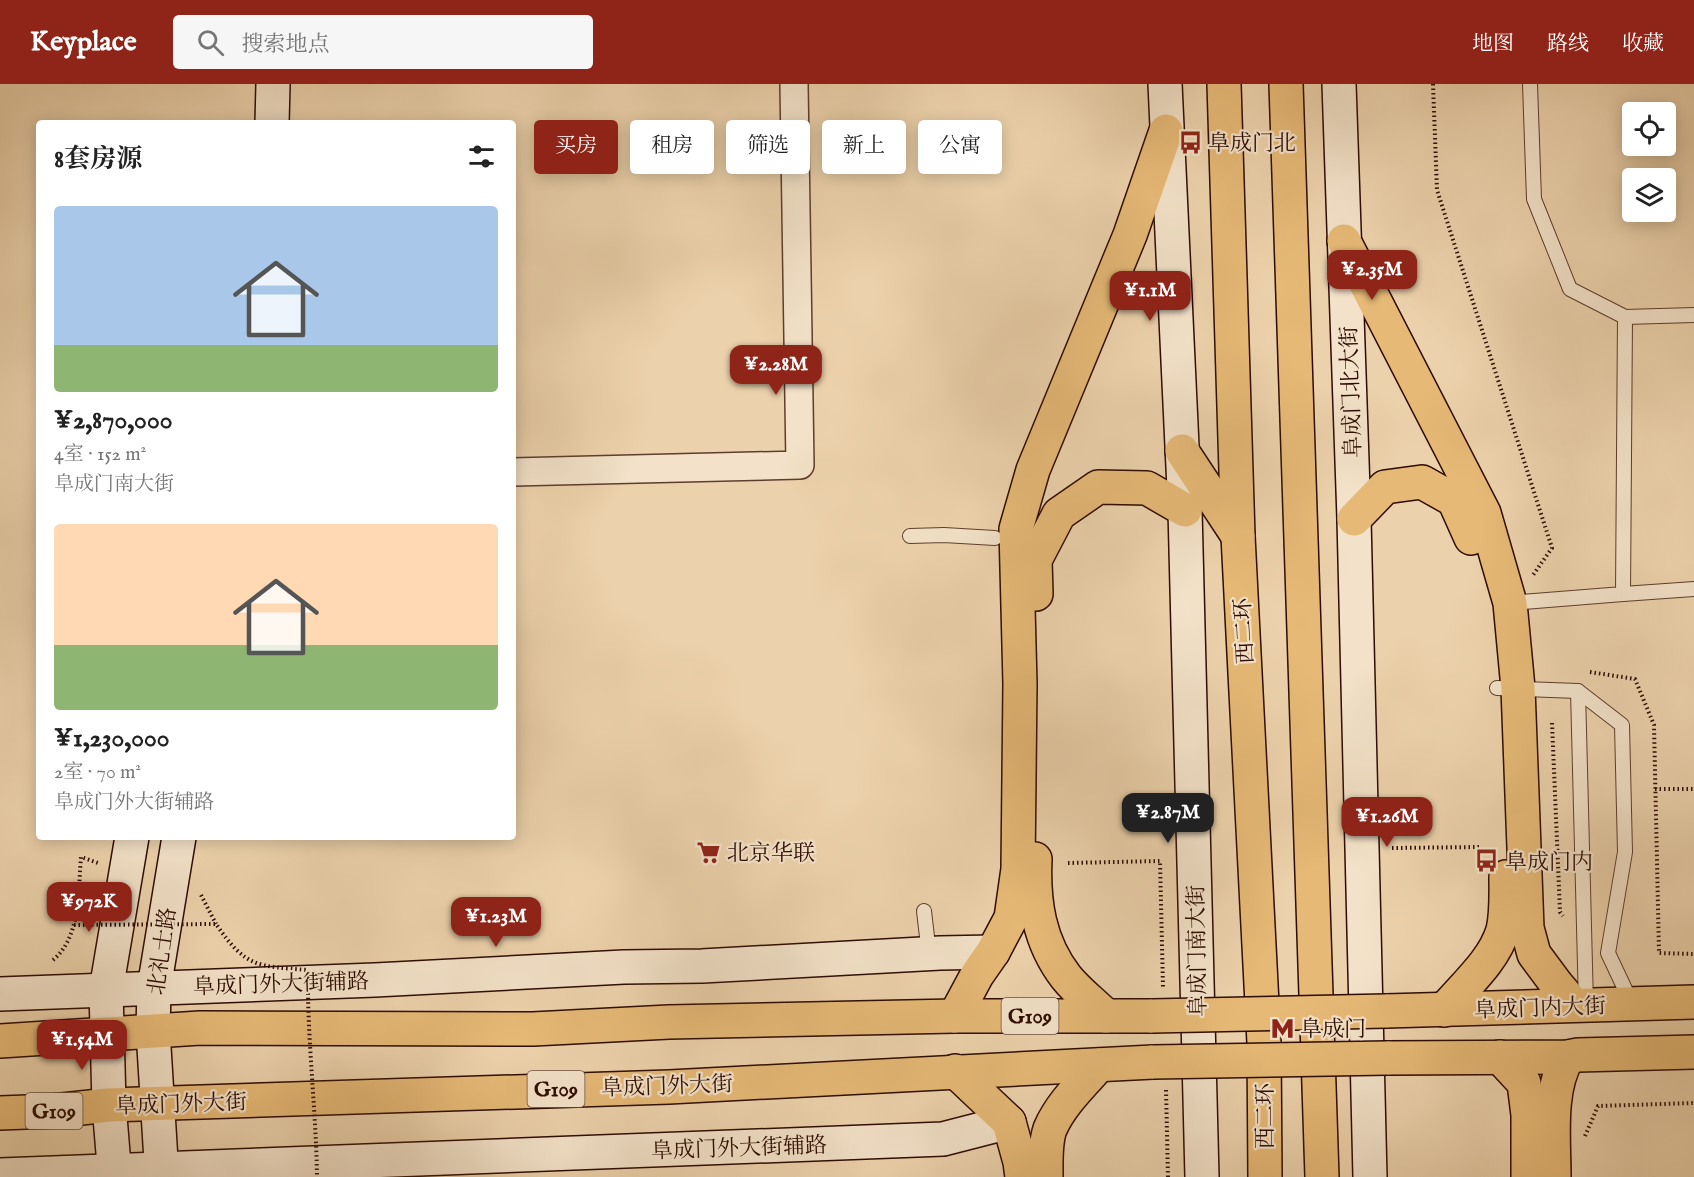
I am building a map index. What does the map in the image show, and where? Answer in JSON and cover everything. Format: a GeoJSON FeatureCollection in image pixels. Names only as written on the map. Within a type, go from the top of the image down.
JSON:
{"type":"FeatureCollection","features":[{"type":"Feature","properties":{"kind":"main road","name":"西二环"},"geometry":{"type":"LineString","coordinates":[[1224,84],[1238,536],[1264,1043],[1265,1177]]}},
{"type":"Feature","properties":{"kind":"main road"},"geometry":{"type":"LineString","coordinates":[[1286,84],[1322,1177]]}},
{"type":"Feature","properties":{"kind":"main road"},"geometry":{"type":"LineString","coordinates":[[954,1016],[1011,918],[1018,869],[1020,684],[1016,529],[1033,470],[1130,235],[1166,131]]}},
{"type":"Feature","properties":{"kind":"main road"},"geometry":{"type":"LineString","coordinates":[[1344,241],[1484,513],[1522,602],[1521,688],[1527,928],[1534,954],[1557,986],[1580,1005]]}},
{"type":"Feature","properties":{"kind":"main road"},"geometry":{"type":"LineString","coordinates":[[1182,452],[1238,536]]}},
{"type":"Feature","properties":{"kind":"main road"},"geometry":{"type":"LineString","coordinates":[[1354,519],[1385,488],[1422,482],[1454,500],[1475,547],[1494,616],[1521,688],[1506,854],[1506,902],[1503,930],[1492,954],[1444,1010]]}},
{"type":"Feature","properties":{"kind":"main road"},"geometry":{"type":"LineString","coordinates":[[1106,1016],[1067,978],[1047,948],[1039,920],[1034,882],[1037,684],[1035,560],[1059,514],[1098,487],[1148,488],[1185,510]]}},
{"type":"Feature","properties":{"kind":"main road","name":"阜成门内大街"},"geometry":{"type":"LineString","coordinates":[[1106,1016],[1444,1010],[1694,1002]]}},
{"type":"Feature","properties":{"kind":"main road","name":"G109"},"geometry":{"type":"LineString","coordinates":[[0,1041],[201,1029],[533,1029],[669,1022],[954,1016],[1106,1016]]}},
{"type":"Feature","properties":{"kind":"main road"},"geometry":{"type":"LineString","coordinates":[[1500,1057],[1694,1052]]}},
{"type":"Feature","properties":{"kind":"main road"},"geometry":{"type":"LineString","coordinates":[[1500,1057],[1524,1083],[1528,1115],[1528,1177]]}},
{"type":"Feature","properties":{"kind":"main road","name":"阜成门外大街"},"geometry":{"type":"LineString","coordinates":[[0,1113],[53,1111],[109,1105],[669,1087],[1153,1062],[1500,1057]]}},
{"type":"Feature","properties":{"kind":"main road"},"geometry":{"type":"LineString","coordinates":[[1554,1177],[1557,1083],[1568,1057]]}},
{"type":"Feature","properties":{"kind":"main road"},"geometry":{"type":"LineString","coordinates":[[1046,1177],[1050,1130],[1063,1108],[1099,1065]]}},
{"type":"Feature","properties":{"kind":"main road"},"geometry":{"type":"LineString","coordinates":[[954,1071],[1009,1122],[1022,1177]]}},
{"type":"Feature","properties":{"kind":"street"},"geometry":{"type":"LineString","coordinates":[[272,120],[273,84]]}},
{"type":"Feature","properties":{"kind":"street"},"geometry":{"type":"LineString","coordinates":[[516,472],[800,465],[794,84]]}},
{"type":"Feature","properties":{"kind":"street"},"geometry":{"type":"LineString","coordinates":[[1165,84],[1185,510]]}},
{"type":"Feature","properties":{"kind":"street","name":"阜成门北大街"},"geometry":{"type":"LineString","coordinates":[[1339,84],[1354,519]]}},
{"type":"Feature","properties":{"kind":"street","name":"阜成门南大街"},"geometry":{"type":"LineString","coordinates":[[1185,510],[1202,1177]]}},
{"type":"Feature","properties":{"kind":"street"},"geometry":{"type":"LineString","coordinates":[[1354,519],[1370,1177]]}},
{"type":"Feature","properties":{"kind":"street"},"geometry":{"type":"LineString","coordinates":[[115,1174],[109,1105],[106,990],[131,840]]}},
{"type":"Feature","properties":{"kind":"street","name":"北礼士路"},"geometry":{"type":"LineString","coordinates":[[162,1173],[156,1104],[154,988],[179,840]]}},
{"type":"Feature","properties":{"kind":"street","name":"阜成门外大街辅路"},"geometry":{"type":"LineString","coordinates":[[0,994],[375,980],[993,952]]}},
{"type":"Feature","properties":{"kind":"street","name":"阜成门外大街辅路"},"geometry":{"type":"LineString","coordinates":[[0,1175],[162,1173],[943,1139],[1009,1122]]}},
{"type":"Feature","properties":{"kind":"lane"},"geometry":{"type":"LineString","coordinates":[[1530,84],[1534,198],[1570,289],[1625,317],[1694,315]]}},
{"type":"Feature","properties":{"kind":"lane"},"geometry":{"type":"LineString","coordinates":[[1623,594],[1625,317]]}},
{"type":"Feature","properties":{"kind":"lane"},"geometry":{"type":"LineString","coordinates":[[910,536],[995,538]]}},
{"type":"Feature","properties":{"kind":"lane"},"geometry":{"type":"LineString","coordinates":[[1522,602],[1694,589]]}},
{"type":"Feature","properties":{"kind":"lane"},"geometry":{"type":"LineString","coordinates":[[1521,688],[1578,691],[1622,725],[1625,852],[1608,953],[1632,1004]]}},
{"type":"Feature","properties":{"kind":"lane"},"geometry":{"type":"LineString","coordinates":[[1578,691],[1584,951],[1580,1005]]}},
{"type":"Feature","properties":{"kind":"lane"},"geometry":{"type":"LineString","coordinates":[[924,912],[929,954]]}},
{"type":"Feature","properties":{"kind":"path"},"geometry":{"type":"LineString","coordinates":[[1433,84],[1437,190],[1552,548],[1528,581],[1522,602]]}},
{"type":"Feature","properties":{"kind":"path"},"geometry":{"type":"LineString","coordinates":[[1521,688],[1554,738],[1560,912],[1584,951]]}},
{"type":"Feature","properties":{"kind":"path"},"geometry":{"type":"LineString","coordinates":[[1694,789],[1656,789],[1659,953],[1694,954]]}},
{"type":"Feature","properties":{"kind":"path"},"geometry":{"type":"LineString","coordinates":[[1383,848],[1480,847]]}},
{"type":"Feature","properties":{"kind":"path"},"geometry":{"type":"LineString","coordinates":[[46,963],[55,959],[65,946],[74,925],[81,857]]}},
{"type":"Feature","properties":{"kind":"path"},"geometry":{"type":"LineString","coordinates":[[1068,863],[1160,861]]}},
{"type":"Feature","properties":{"kind":"path"},"geometry":{"type":"LineString","coordinates":[[199,889],[216,924],[242,956],[265,966],[308,970],[307,1001],[317,1177]]}},
{"type":"Feature","properties":{"kind":"path"},"geometry":{"type":"LineString","coordinates":[[74,925],[216,924]]}},
{"type":"Feature","properties":{"kind":"path"},"geometry":{"type":"LineString","coordinates":[[1581,1145],[1598,1106],[1694,1103]]}},
{"type":"Feature","properties":{"kind":"place","name":"阜成门北"},"geometry":{"type":"Point","coordinates":[1190,142]}},
{"type":"Feature","properties":{"kind":"place","name":"北京华联"},"geometry":{"type":"Point","coordinates":[709,852]}},
{"type":"Feature","properties":{"kind":"place","name":"阜成门内"},"geometry":{"type":"Point","coordinates":[1487,861]}},
{"type":"Feature","properties":{"kind":"place","name":"阜成门"},"geometry":{"type":"Point","coordinates":[1282,1028]}}]}
